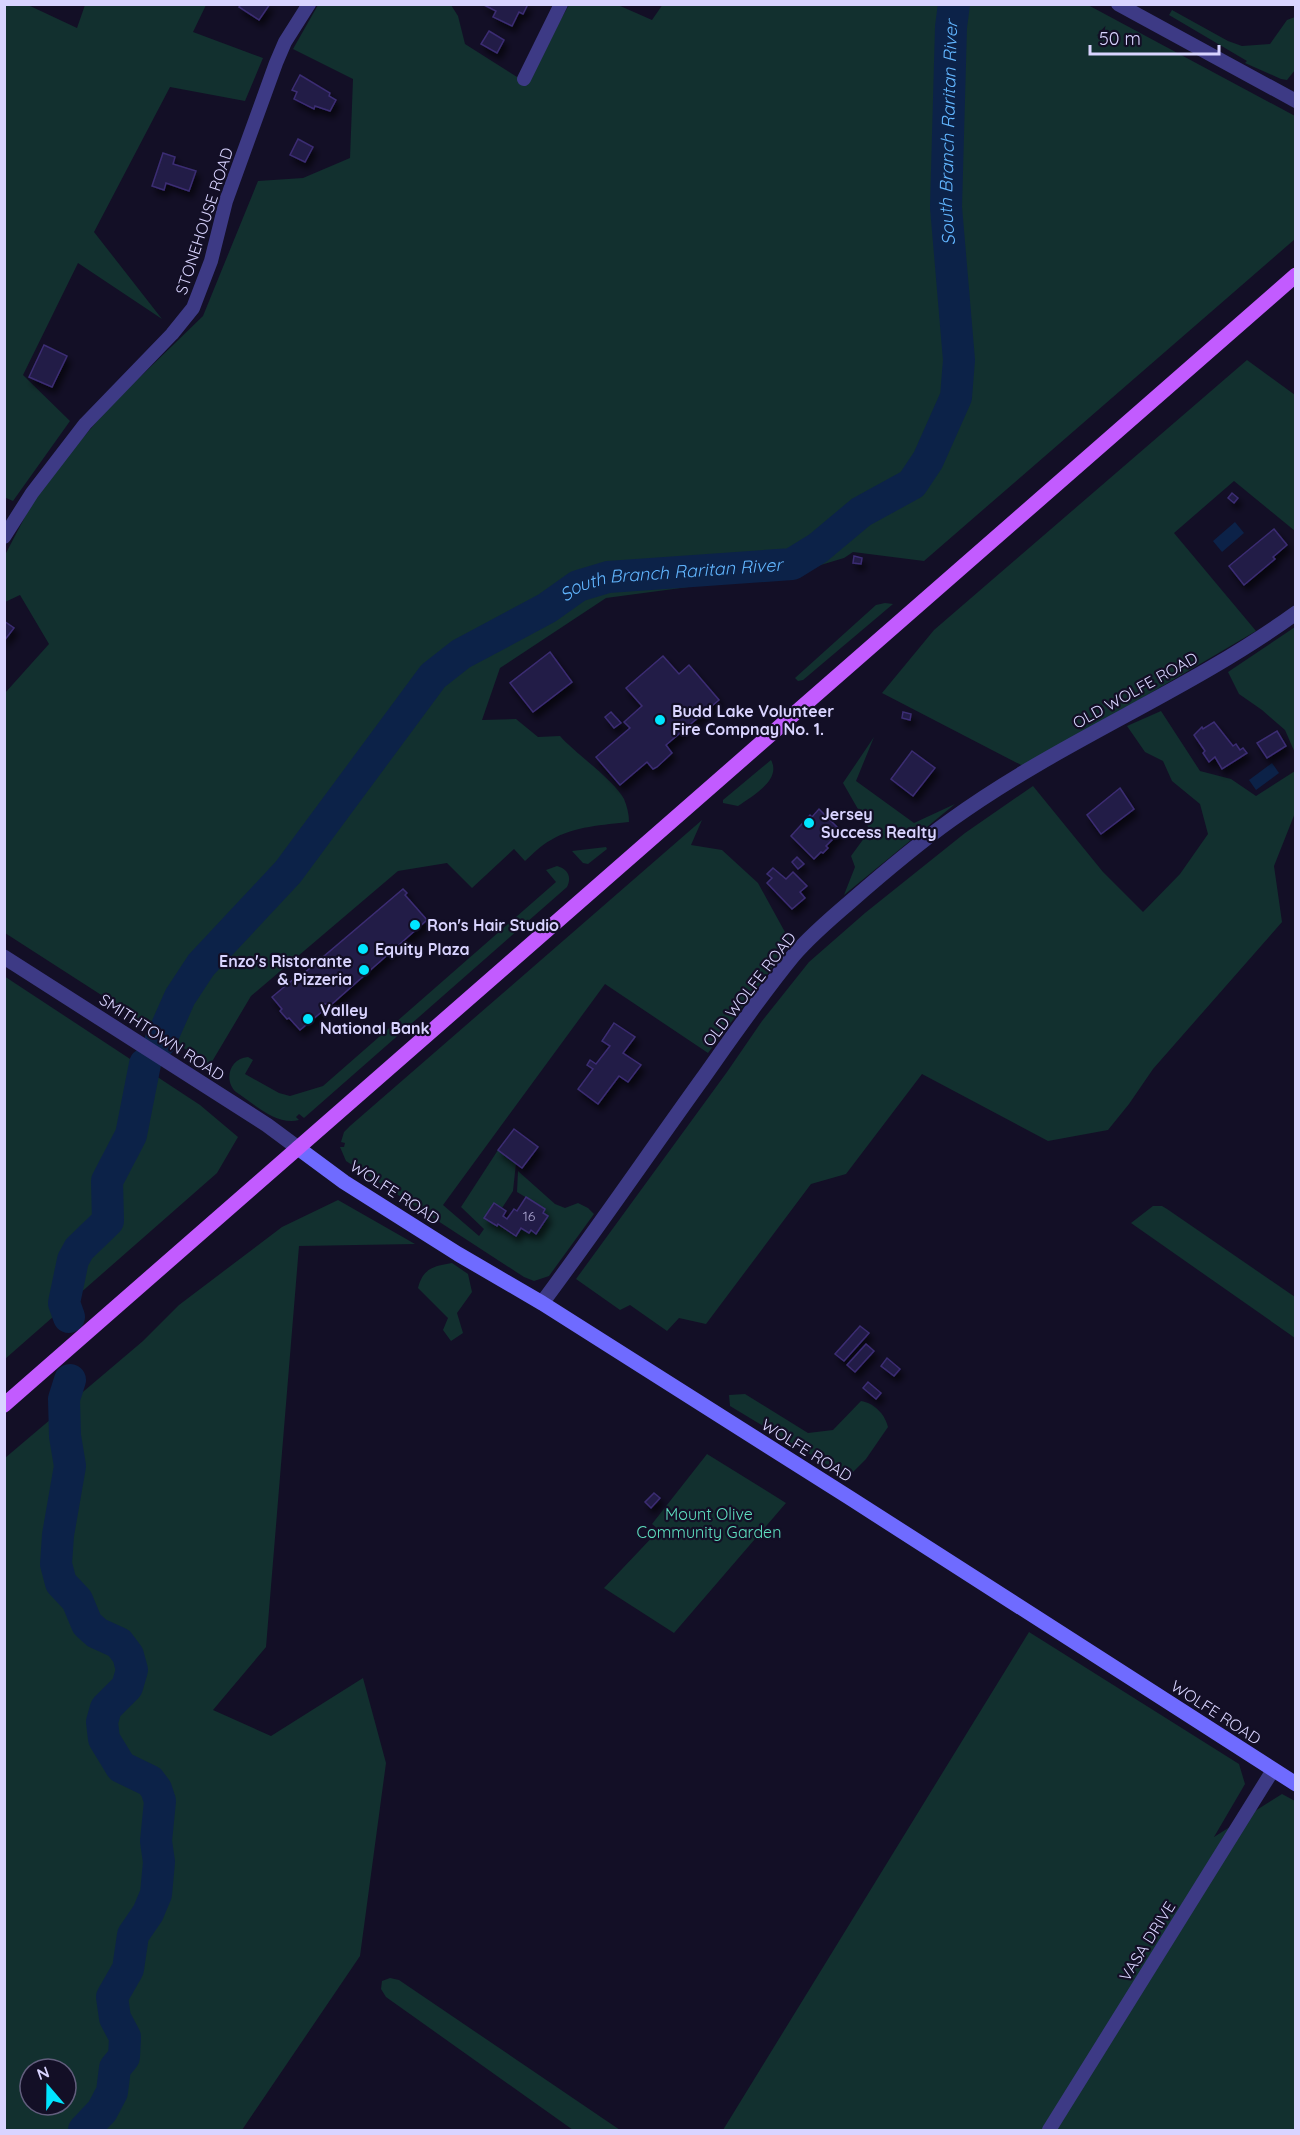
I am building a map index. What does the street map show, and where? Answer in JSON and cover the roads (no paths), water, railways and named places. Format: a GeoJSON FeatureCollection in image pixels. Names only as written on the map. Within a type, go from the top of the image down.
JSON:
{"type":"FeatureCollection","features":[{"type":"Feature","properties":{"kind":"main road"},"geometry":{"type":"LineString","coordinates":[[4,1405],[1296,275]]}},
{"type":"Feature","properties":{"kind":"main road","name":"WOLFE ROAD"},"geometry":{"type":"LineString","coordinates":[[298,1148],[354,1188],[542,1304],[1296,1784]]}},
{"type":"Feature","properties":{"kind":"street","name":"STONEHOUSE ROAD"},"geometry":{"type":"LineString","coordinates":[[4,537],[32,493],[78,432],[172,334],[193,308],[210,261],[226,201],[276,63],[285,42],[309,4]]}},
{"type":"Feature","properties":{"kind":"street"},"geometry":{"type":"LineString","coordinates":[[524,79],[561,4]]}},
{"type":"Feature","properties":{"kind":"street"},"geometry":{"type":"LineString","coordinates":[[1118,4],[1296,101]]}},
{"type":"Feature","properties":{"kind":"street","name":"OLD WOLFE ROAD"},"geometry":{"type":"LineString","coordinates":[[542,1304],[731,1038],[794,954],[834,916],[879,876],[941,827],[1000,787],[1207,671],[1254,643],[1296,613]]}},
{"type":"Feature","properties":{"kind":"street","name":"SMITHTOWN ROAD"},"geometry":{"type":"LineString","coordinates":[[4,957],[267,1125],[298,1148]]}},
{"type":"Feature","properties":{"kind":"street","name":"VASA DRIVE"},"geometry":{"type":"LineString","coordinates":[[1049,2130],[1273,1770]]}},
{"type":"Feature","properties":{"kind":"water"},"geometry":{"type":"Polygon","coordinates":[[[1235,522],[1244,533],[1222,552],[1213,541],[1235,522]]]}},
{"type":"Feature","properties":{"kind":"water"},"geometry":{"type":"Polygon","coordinates":[[[1272,763],[1279,773],[1256,790],[1249,780],[1272,763]]]}},
{"type":"Feature","properties":{"kind":"waterway","name":"South Branch Raritan River"},"geometry":{"type":"LineString","coordinates":[[160,1042],[180,997],[201,965],[288,872],[433,676],[461,654],[547,608],[578,586],[608,577],[792,564],[818,548],[861,512],[912,484],[928,460],[956,397],[959,360],[946,207],[951,27],[954,4]]}},
{"type":"Feature","properties":{"kind":"waterway","name":"South Branch Raritan River"},"geometry":{"type":"LineString","coordinates":[[69,1317],[64,1303],[73,1260],[79,1249],[108,1221],[107,1181],[131,1135],[145,1064]]}},
{"type":"Feature","properties":{"kind":"waterway","name":"South Branch Raritan River"},"geometry":{"type":"LineString","coordinates":[[70,1380],[64,1399],[65,1436],[70,1466],[58,1535],[56,1564],[61,1583],[77,1600],[87,1624],[97,1633],[119,1643],[128,1655],[132,1670],[127,1687],[106,1708],[102,1722],[104,1739],[121,1767],[150,1781],[160,1801],[156,1841],[159,1862],[156,1894],[148,1913],[133,1935],[128,1969],[112,1997],[115,2018],[125,2037],[124,2057],[115,2068],[112,2092],[102,2111],[84,2130]]}},
{"type":"Feature","properties":{"kind":"place","name":"Budd Lake Volunteer Fire Compnay No. 1."},"geometry":{"type":"Point","coordinates":[660,720]}},
{"type":"Feature","properties":{"kind":"place","name":"Jersey Success Realty"},"geometry":{"type":"Point","coordinates":[809,823]}},
{"type":"Feature","properties":{"kind":"place","name":"Ron's Hair Studio"},"geometry":{"type":"Point","coordinates":[415,925]}},
{"type":"Feature","properties":{"kind":"place","name":"Equity Plaza"},"geometry":{"type":"Point","coordinates":[363,949]}},
{"type":"Feature","properties":{"kind":"place","name":"Enzo's Ristorante & Pizzeria"},"geometry":{"type":"Point","coordinates":[364,970]}},
{"type":"Feature","properties":{"kind":"place","name":"Valley National Bank"},"geometry":{"type":"Point","coordinates":[308,1019]}},
{"type":"Feature","properties":{"kind":"park label","name":"Mount Olive Community Garden"},"geometry":{"type":"Point","coordinates":[709,1523]}}]}
